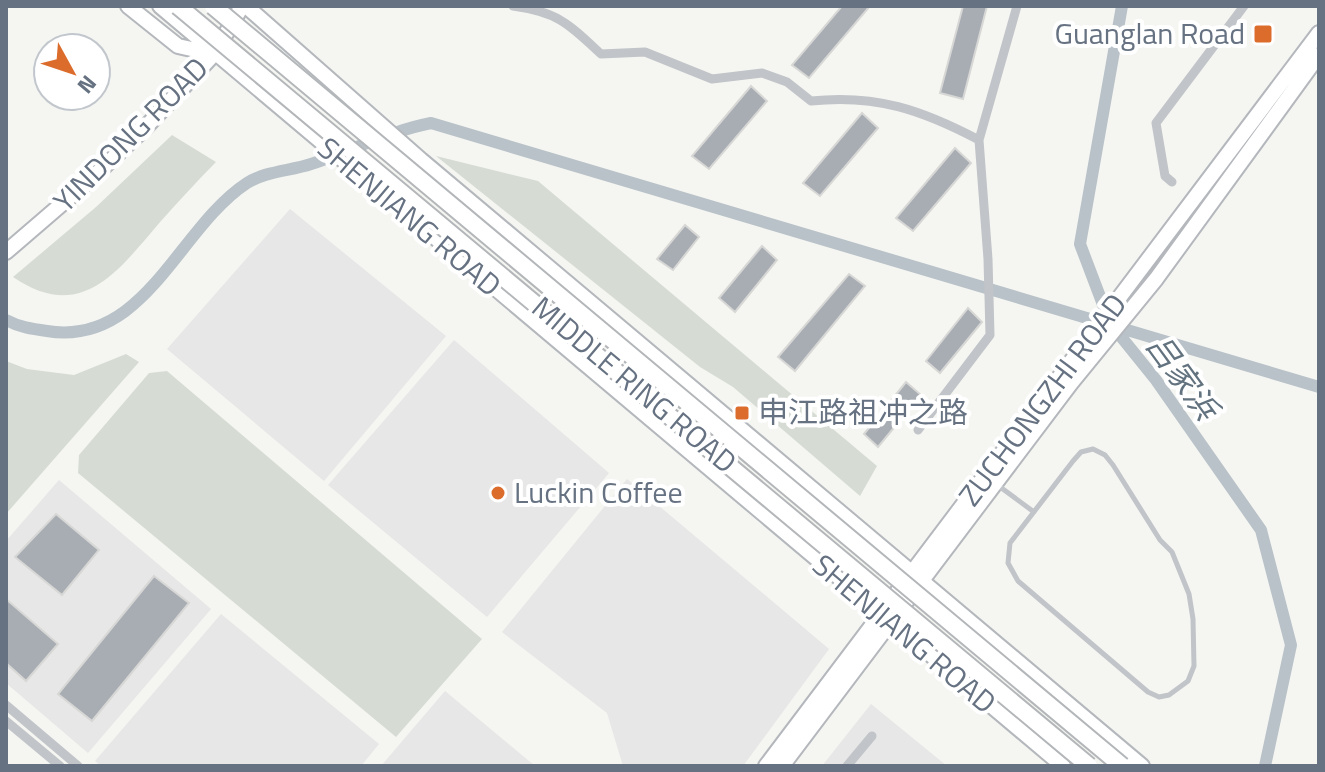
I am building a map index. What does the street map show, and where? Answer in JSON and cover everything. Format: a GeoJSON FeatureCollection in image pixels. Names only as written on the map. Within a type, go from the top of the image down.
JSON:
{"type":"FeatureCollection","features":[{"type":"Feature","properties":{"kind":"highway","name":"MIDDLE RING ROAD"},"geometry":{"type":"LineString","coordinates":[[178,6],[1089,766]]}},
{"type":"Feature","properties":{"kind":"highway","name":"MIDDLE RING ROAD"},"geometry":{"type":"LineString","coordinates":[[213,6],[1122,766]]}},
{"type":"Feature","properties":{"kind":"highway"},"geometry":{"type":"LineString","coordinates":[[232,6],[268,52]]}},
{"type":"Feature","properties":{"kind":"main road"},"geometry":{"type":"LineString","coordinates":[[128,6],[178,46],[214,54]]}},
{"type":"Feature","properties":{"kind":"main road","name":"SHENJIANG ROAD"},"geometry":{"type":"LineString","coordinates":[[160,6],[1063,766]]}},
{"type":"Feature","properties":{"kind":"main road","name":"SHENJIANG ROAD"},"geometry":{"type":"LineString","coordinates":[[244,6],[421,160],[1142,766]]}},
{"type":"Feature","properties":{"kind":"main road","name":"YINDONG ROAD"},"geometry":{"type":"LineString","coordinates":[[6,252],[118,154],[214,54],[244,6]]}},
{"type":"Feature","properties":{"kind":"main road","name":"ZUCHONGZHI ROAD"},"geometry":{"type":"LineString","coordinates":[[918,578],[996,484],[1144,266],[1319,33]]}},
{"type":"Feature","properties":{"kind":"main road","name":"ZUCHONGZHI ROAD"},"geometry":{"type":"LineString","coordinates":[[782,766],[886,620],[1067,379],[1156,279],[1319,55]]}},
{"type":"Feature","properties":{"kind":"main road","name":"ZUCHONGZHI ROAD"},"geometry":{"type":"LineString","coordinates":[[766,766],[886,620]]}},
{"type":"Feature","properties":{"kind":"street"},"geometry":{"type":"LineString","coordinates":[[513,6],[542,10],[567,22],[601,54],[645,52],[712,79],[762,73],[787,82],[811,101],[839,98],[885,102],[937,118],[979,140]]}},
{"type":"Feature","properties":{"kind":"street"},"geometry":{"type":"LineString","coordinates":[[918,430],[990,335],[979,140],[1017,6]]}},
{"type":"Feature","properties":{"kind":"street"},"geometry":{"type":"LineString","coordinates":[[1172,182],[1165,176],[1156,123],[1244,6]]}},
{"type":"Feature","properties":{"kind":"street"},"geometry":{"type":"LineString","coordinates":[[6,705],[78,766]]}},
{"type":"Feature","properties":{"kind":"street"},"geometry":{"type":"LineString","coordinates":[[6,721],[60,766]]}},
{"type":"Feature","properties":{"kind":"street"},"geometry":{"type":"LineString","coordinates":[[847,766],[872,736]]}},
{"type":"Feature","properties":{"kind":"lane"},"geometry":{"type":"LineString","coordinates":[[1093,449],[1105,455],[1160,540],[1172,552],[1184,576],[1193,619],[1194,666],[1188,681],[1169,695],[1159,697],[1148,692],[1013,575],[1008,563],[1010,543],[1034,512],[1081,452],[1093,449]]}},
{"type":"Feature","properties":{"kind":"lane"},"geometry":{"type":"LineString","coordinates":[[996,484],[1034,512]]}},
{"type":"Feature","properties":{"kind":"shaded area"},"geometry":{"type":"Polygon","coordinates":[[[172,135],[216,162],[113,273],[79,293],[59,295],[37,290],[13,277],[96,207],[172,135]]]}},
{"type":"Feature","properties":{"kind":"shaded area"},"geometry":{"type":"Polygon","coordinates":[[[436,156],[538,181],[877,466],[860,496],[733,387],[700,367],[436,156]]]}},
{"type":"Feature","properties":{"kind":"shaded area"},"geometry":{"type":"Polygon","coordinates":[[[290,209],[446,336],[324,481],[167,349],[290,209]]]}},
{"type":"Feature","properties":{"kind":"shaded area"},"geometry":{"type":"Polygon","coordinates":[[[454,340],[609,473],[487,617],[328,485],[454,340]]]}},
{"type":"Feature","properties":{"kind":"shaded area"},"geometry":{"type":"Polygon","coordinates":[[[126,354],[139,362],[6,514],[6,361],[27,369],[74,375],[126,354]]]}},
{"type":"Feature","properties":{"kind":"shaded area"},"geometry":{"type":"Polygon","coordinates":[[[167,371],[482,639],[396,737],[78,473],[79,455],[149,373],[167,371]]]}},
{"type":"Feature","properties":{"kind":"shaded area"},"geometry":{"type":"Polygon","coordinates":[[[627,479],[829,649],[743,766],[623,766],[607,713],[502,632],[627,479]]]}},
{"type":"Feature","properties":{"kind":"shaded area"},"geometry":{"type":"Polygon","coordinates":[[[59,480],[211,609],[88,753],[6,683],[6,541],[59,480]]]}},
{"type":"Feature","properties":{"kind":"shaded area"},"geometry":{"type":"Polygon","coordinates":[[[221,614],[379,744],[361,766],[101,766],[95,761],[221,614]]]}},
{"type":"Feature","properties":{"kind":"shaded area"},"geometry":{"type":"Polygon","coordinates":[[[445,691],[535,766],[381,766],[445,691]]]}},
{"type":"Feature","properties":{"kind":"shaded area"},"geometry":{"type":"Polygon","coordinates":[[[871,704],[947,766],[822,766],[871,704]]]}},
{"type":"Feature","properties":{"kind":"building"},"geometry":{"type":"Polygon","coordinates":[[[842,6],[870,6],[809,78],[792,65],[842,6]]]}},
{"type":"Feature","properties":{"kind":"building"},"geometry":{"type":"Polygon","coordinates":[[[963,6],[987,6],[963,99],[940,93],[963,6]]]}},
{"type":"Feature","properties":{"kind":"building"},"geometry":{"type":"Polygon","coordinates":[[[751,86],[767,101],[709,169],[692,156],[751,86]]]}},
{"type":"Feature","properties":{"kind":"building"},"geometry":{"type":"Polygon","coordinates":[[[862,113],[878,128],[820,196],[803,183],[862,113]]]}},
{"type":"Feature","properties":{"kind":"building"},"geometry":{"type":"Polygon","coordinates":[[[955,148],[971,163],[913,231],[896,218],[955,148]]]}},
{"type":"Feature","properties":{"kind":"building"},"geometry":{"type":"Polygon","coordinates":[[[685,225],[699,237],[673,270],[657,259],[685,225]]]}},
{"type":"Feature","properties":{"kind":"building"},"geometry":{"type":"Polygon","coordinates":[[[762,246],[777,260],[735,312],[719,298],[762,246]]]}},
{"type":"Feature","properties":{"kind":"building"},"geometry":{"type":"Polygon","coordinates":[[[849,274],[865,286],[795,371],[778,357],[849,274]]]}},
{"type":"Feature","properties":{"kind":"building"},"geometry":{"type":"Polygon","coordinates":[[[968,308],[982,322],[940,373],[926,361],[968,308]]]}},
{"type":"Feature","properties":{"kind":"building"},"geometry":{"type":"Polygon","coordinates":[[[906,382],[921,395],[878,447],[864,434],[906,382]]]}},
{"type":"Feature","properties":{"kind":"building"},"geometry":{"type":"Polygon","coordinates":[[[56,514],[99,550],[62,595],[15,557],[56,514]]]}},
{"type":"Feature","properties":{"kind":"building"},"geometry":{"type":"Polygon","coordinates":[[[154,576],[189,603],[92,721],[58,694],[154,576]]]}},
{"type":"Feature","properties":{"kind":"building"},"geometry":{"type":"Polygon","coordinates":[[[6,599],[58,644],[26,681],[6,663],[6,599]]]}},
{"type":"Feature","properties":{"kind":"waterway","name":"吕家浜"},"geometry":{"type":"LineString","coordinates":[[1122,6],[1080,244],[1110,323],[1156,380],[1261,530],[1291,645],[1265,766]]}},
{"type":"Feature","properties":{"kind":"waterway"},"geometry":{"type":"LineString","coordinates":[[6,320],[47,331],[81,331],[110,321],[135,303],[158,280],[200,227],[247,183],[431,123],[1319,387]]}},
{"type":"Feature","properties":{"kind":"place","name":"Guanglan Road"},"geometry":{"type":"Point","coordinates":[1263,34]}},
{"type":"Feature","properties":{"kind":"place","name":"申江路祖冲之路"},"geometry":{"type":"Point","coordinates":[742,413]}},
{"type":"Feature","properties":{"kind":"place","name":"Luckin Coffee"},"geometry":{"type":"Point","coordinates":[498,493]}}]}
